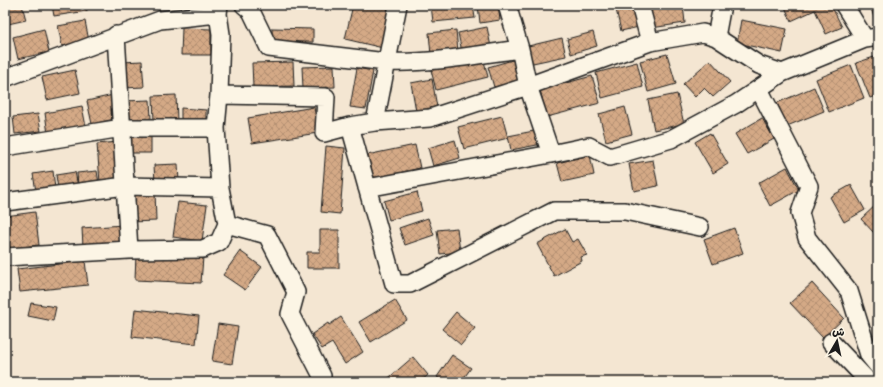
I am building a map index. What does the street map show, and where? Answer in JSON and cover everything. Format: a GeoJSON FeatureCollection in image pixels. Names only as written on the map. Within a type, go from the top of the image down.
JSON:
{"type":"FeatureCollection","features":[{"type":"Feature","properties":{"kind":"street"},"geometry":{"type":"LineString","coordinates":[[244,5],[251,11],[269,48],[405,63],[520,49]]}},
{"type":"Feature","properties":{"kind":"street"},"geometry":{"type":"LineString","coordinates":[[375,122],[398,5]]}},
{"type":"Feature","properties":{"kind":"street"},"geometry":{"type":"LineString","coordinates":[[507,5],[520,49],[528,86],[551,154]]}},
{"type":"Feature","properties":{"kind":"street"},"geometry":{"type":"LineString","coordinates":[[640,5],[650,42]]}},
{"type":"Feature","properties":{"kind":"street"},"geometry":{"type":"LineString","coordinates":[[716,37],[722,5]]}},
{"type":"Feature","properties":{"kind":"street"},"geometry":{"type":"LineString","coordinates":[[367,188],[588,146],[610,157],[671,139],[736,104],[782,72],[871,38],[844,5]]}},
{"type":"Feature","properties":{"kind":"street"},"geometry":{"type":"LineString","coordinates":[[5,78],[116,35],[160,20],[218,9],[221,34],[219,95],[216,128],[220,188],[227,224],[219,242],[204,249],[129,250],[5,257]]}},
{"type":"Feature","properties":{"kind":"street"},"geometry":{"type":"LineString","coordinates":[[219,95],[326,97],[324,133],[350,126],[375,122],[430,118],[528,86],[650,42],[703,33],[716,37],[759,65],[782,72]]}},
{"type":"Feature","properties":{"kind":"street"},"geometry":{"type":"LineString","coordinates":[[116,35],[129,250]]}},
{"type":"Feature","properties":{"kind":"street"},"geometry":{"type":"LineString","coordinates":[[759,89],[809,186],[800,213],[807,238],[849,291],[870,356],[878,366]]}},
{"type":"Feature","properties":{"kind":"street"},"geometry":{"type":"LineString","coordinates":[[350,126],[394,284],[410,284],[554,211],[625,211],[700,227]]}},
{"type":"Feature","properties":{"kind":"street"},"geometry":{"type":"LineString","coordinates":[[5,147],[122,128],[216,128]]}},
{"type":"Feature","properties":{"kind":"street"},"geometry":{"type":"LineString","coordinates":[[5,202],[125,186],[220,188]]}},
{"type":"Feature","properties":{"kind":"street"},"geometry":{"type":"LineString","coordinates":[[227,224],[267,235],[296,292],[290,314],[322,376]]}},
{"type":"Feature","properties":{"kind":"street"},"geometry":{"type":"LineString","coordinates":[[831,342],[869,382]]}},
{"type":"Feature","properties":{"kind":"building"},"geometry":{"type":"Polygon","coordinates":[[[5,5],[22,5],[26,20],[8,24],[5,5]]]}},
{"type":"Feature","properties":{"kind":"building"},"geometry":{"type":"Polygon","coordinates":[[[52,5],[86,5],[87,11],[54,16],[52,5]]]}},
{"type":"Feature","properties":{"kind":"building"},"geometry":{"type":"Polygon","coordinates":[[[168,5],[200,5],[200,8],[168,5]]]}},
{"type":"Feature","properties":{"kind":"building"},"geometry":{"type":"Polygon","coordinates":[[[353,5],[393,5],[383,48],[345,39],[353,5]]]}},
{"type":"Feature","properties":{"kind":"building"},"geometry":{"type":"Polygon","coordinates":[[[431,5],[473,5],[475,18],[433,22],[431,5]]]}},
{"type":"Feature","properties":{"kind":"building"},"geometry":{"type":"Polygon","coordinates":[[[478,5],[498,5],[500,20],[480,23],[478,5]]]}},
{"type":"Feature","properties":{"kind":"building"},"geometry":{"type":"Polygon","coordinates":[[[615,5],[634,5],[639,27],[621,31],[615,5]]]}},
{"type":"Feature","properties":{"kind":"building"},"geometry":{"type":"Polygon","coordinates":[[[647,5],[683,5],[685,23],[651,28],[647,5]]]}},
{"type":"Feature","properties":{"kind":"building"},"geometry":{"type":"Polygon","coordinates":[[[789,5],[831,5],[842,27],[826,34],[815,10],[791,21],[785,7],[789,5]]]}},
{"type":"Feature","properties":{"kind":"building"},"geometry":{"type":"Polygon","coordinates":[[[870,5],[878,5],[878,27],[877,27],[870,5]]]}},
{"type":"Feature","properties":{"kind":"building"},"geometry":{"type":"Polygon","coordinates":[[[741,20],[787,29],[782,53],[737,43],[741,20]]]}},
{"type":"Feature","properties":{"kind":"building"},"geometry":{"type":"Polygon","coordinates":[[[85,21],[89,41],[62,46],[58,26],[85,21]]]}},
{"type":"Feature","properties":{"kind":"building"},"geometry":{"type":"Polygon","coordinates":[[[487,27],[491,47],[462,52],[458,33],[487,27]]]}},
{"type":"Feature","properties":{"kind":"building"},"geometry":{"type":"Polygon","coordinates":[[[182,28],[211,29],[211,55],[181,55],[182,28]]]}},
{"type":"Feature","properties":{"kind":"building"},"geometry":{"type":"Polygon","coordinates":[[[272,28],[313,29],[313,42],[272,42],[272,28]]]}},
{"type":"Feature","properties":{"kind":"building"},"geometry":{"type":"Polygon","coordinates":[[[44,29],[49,52],[18,59],[13,37],[44,29]]]}},
{"type":"Feature","properties":{"kind":"building"},"geometry":{"type":"Polygon","coordinates":[[[456,30],[458,52],[431,55],[429,33],[456,30]]]}},
{"type":"Feature","properties":{"kind":"building"},"geometry":{"type":"Polygon","coordinates":[[[593,32],[597,46],[571,54],[567,39],[593,32]]]}},
{"type":"Feature","properties":{"kind":"building"},"geometry":{"type":"Polygon","coordinates":[[[562,38],[566,56],[528,64],[524,47],[562,38]]]}},
{"type":"Feature","properties":{"kind":"building"},"geometry":{"type":"Polygon","coordinates":[[[667,54],[676,84],[648,92],[640,61],[667,54]]]}},
{"type":"Feature","properties":{"kind":"building"},"geometry":{"type":"Polygon","coordinates":[[[483,57],[488,77],[436,90],[431,70],[483,57]]]}},
{"type":"Feature","properties":{"kind":"building"},"geometry":{"type":"Polygon","coordinates":[[[874,57],[878,67],[878,95],[870,98],[856,63],[874,57]]]}},
{"type":"Feature","properties":{"kind":"building"},"geometry":{"type":"Polygon","coordinates":[[[516,59],[522,80],[494,87],[488,67],[516,59]]]}},
{"type":"Feature","properties":{"kind":"building"},"geometry":{"type":"Polygon","coordinates":[[[710,60],[730,82],[713,97],[704,88],[695,97],[683,84],[710,60]]]}},
{"type":"Feature","properties":{"kind":"building"},"geometry":{"type":"Polygon","coordinates":[[[142,61],[144,87],[123,88],[122,62],[142,61]]]}},
{"type":"Feature","properties":{"kind":"building"},"geometry":{"type":"Polygon","coordinates":[[[293,62],[294,86],[253,87],[252,63],[293,62]]]}},
{"type":"Feature","properties":{"kind":"building"},"geometry":{"type":"Polygon","coordinates":[[[637,62],[643,87],[602,98],[596,73],[637,62]]]}},
{"type":"Feature","properties":{"kind":"building"},"geometry":{"type":"Polygon","coordinates":[[[851,65],[864,98],[829,112],[816,79],[851,65]]]}},
{"type":"Feature","properties":{"kind":"building"},"geometry":{"type":"Polygon","coordinates":[[[334,66],[335,87],[303,88],[302,67],[334,66]]]}},
{"type":"Feature","properties":{"kind":"building"},"geometry":{"type":"Polygon","coordinates":[[[357,68],[373,71],[366,109],[350,107],[357,68]]]}},
{"type":"Feature","properties":{"kind":"building"},"geometry":{"type":"Polygon","coordinates":[[[75,70],[80,93],[47,100],[42,77],[75,70]]]}},
{"type":"Feature","properties":{"kind":"building"},"geometry":{"type":"Polygon","coordinates":[[[592,76],[600,103],[547,117],[540,90],[592,76]]]}},
{"type":"Feature","properties":{"kind":"building"},"geometry":{"type":"Polygon","coordinates":[[[432,79],[437,107],[416,111],[411,83],[432,79]]]}},
{"type":"Feature","properties":{"kind":"building"},"geometry":{"type":"Polygon","coordinates":[[[814,87],[824,111],[787,126],[777,103],[814,87]]]}},
{"type":"Feature","properties":{"kind":"building"},"geometry":{"type":"Polygon","coordinates":[[[677,94],[684,124],[654,130],[648,100],[677,94]]]}},
{"type":"Feature","properties":{"kind":"building"},"geometry":{"type":"Polygon","coordinates":[[[113,95],[119,118],[92,124],[87,101],[113,95]]]}},
{"type":"Feature","properties":{"kind":"building"},"geometry":{"type":"Polygon","coordinates":[[[176,95],[177,121],[154,122],[153,96],[176,95]]]}},
{"type":"Feature","properties":{"kind":"building"},"geometry":{"type":"Polygon","coordinates":[[[150,100],[151,119],[125,121],[124,101],[150,100]]]}},
{"type":"Feature","properties":{"kind":"building"},"geometry":{"type":"Polygon","coordinates":[[[82,106],[86,127],[48,134],[45,113],[82,106]]]}},
{"type":"Feature","properties":{"kind":"building"},"geometry":{"type":"Polygon","coordinates":[[[314,107],[318,133],[252,143],[248,118],[314,107]]]}},
{"type":"Feature","properties":{"kind":"building"},"geometry":{"type":"Polygon","coordinates":[[[625,107],[632,134],[606,141],[599,114],[625,107]]]}},
{"type":"Feature","properties":{"kind":"building"},"geometry":{"type":"Polygon","coordinates":[[[181,108],[206,110],[206,122],[181,120],[181,108]]]}},
{"type":"Feature","properties":{"kind":"building"},"geometry":{"type":"Polygon","coordinates":[[[38,114],[41,131],[15,134],[13,117],[38,114]]]}},
{"type":"Feature","properties":{"kind":"building"},"geometry":{"type":"Polygon","coordinates":[[[502,116],[508,138],[464,149],[458,127],[502,116]]]}},
{"type":"Feature","properties":{"kind":"building"},"geometry":{"type":"Polygon","coordinates":[[[762,118],[774,139],[747,154],[735,134],[762,118]]]}},
{"type":"Feature","properties":{"kind":"building"},"geometry":{"type":"Polygon","coordinates":[[[539,130],[542,144],[511,150],[508,136],[539,130]]]}},
{"type":"Feature","properties":{"kind":"building"},"geometry":{"type":"Polygon","coordinates":[[[710,133],[728,164],[713,173],[695,142],[710,133]]]}},
{"type":"Feature","properties":{"kind":"building"},"geometry":{"type":"Polygon","coordinates":[[[127,134],[151,134],[151,153],[127,153],[127,134]]]}},
{"type":"Feature","properties":{"kind":"building"},"geometry":{"type":"Polygon","coordinates":[[[455,140],[460,158],[433,166],[428,148],[455,140]]]}},
{"type":"Feature","properties":{"kind":"building"},"geometry":{"type":"Polygon","coordinates":[[[118,142],[122,180],[100,182],[97,144],[118,142]]]}},
{"type":"Feature","properties":{"kind":"building"},"geometry":{"type":"Polygon","coordinates":[[[415,145],[420,168],[373,179],[367,155],[415,145]]]}},
{"type":"Feature","properties":{"kind":"building"},"geometry":{"type":"Polygon","coordinates":[[[326,146],[345,148],[340,214],[321,212],[326,146]]]}},
{"type":"Feature","properties":{"kind":"building"},"geometry":{"type":"Polygon","coordinates":[[[590,155],[594,175],[562,182],[557,163],[590,155]]]}},
{"type":"Feature","properties":{"kind":"building"},"geometry":{"type":"Polygon","coordinates":[[[653,160],[658,186],[634,191],[629,164],[653,160]]]}},
{"type":"Feature","properties":{"kind":"building"},"geometry":{"type":"Polygon","coordinates":[[[178,164],[179,182],[155,183],[154,165],[178,164]]]}},
{"type":"Feature","properties":{"kind":"building"},"geometry":{"type":"Polygon","coordinates":[[[787,167],[799,190],[770,206],[758,183],[787,167]]]}},
{"type":"Feature","properties":{"kind":"building"},"geometry":{"type":"Polygon","coordinates":[[[53,171],[55,189],[36,191],[33,174],[53,171]]]}},
{"type":"Feature","properties":{"kind":"building"},"geometry":{"type":"Polygon","coordinates":[[[97,171],[99,184],[78,186],[77,173],[97,171]]]}},
{"type":"Feature","properties":{"kind":"building"},"geometry":{"type":"Polygon","coordinates":[[[75,172],[78,186],[58,189],[56,175],[75,172]]]}},
{"type":"Feature","properties":{"kind":"building"},"geometry":{"type":"Polygon","coordinates":[[[851,185],[865,210],[844,222],[830,197],[851,185]]]}},
{"type":"Feature","properties":{"kind":"building"},"geometry":{"type":"Polygon","coordinates":[[[155,190],[156,221],[131,222],[130,191],[155,190]]]}},
{"type":"Feature","properties":{"kind":"building"},"geometry":{"type":"Polygon","coordinates":[[[417,192],[422,211],[389,220],[384,201],[417,192]]]}},
{"type":"Feature","properties":{"kind":"building"},"geometry":{"type":"Polygon","coordinates":[[[178,202],[207,205],[202,241],[173,237],[178,202]]]}},
{"type":"Feature","properties":{"kind":"building"},"geometry":{"type":"Polygon","coordinates":[[[878,203],[878,231],[875,234],[861,219],[878,203]]]}},
{"type":"Feature","properties":{"kind":"building"},"geometry":{"type":"Polygon","coordinates":[[[35,212],[39,245],[5,249],[5,216],[35,212]]]}},
{"type":"Feature","properties":{"kind":"building"},"geometry":{"type":"Polygon","coordinates":[[[428,218],[434,235],[405,245],[399,228],[428,218]]]}},
{"type":"Feature","properties":{"kind":"building"},"geometry":{"type":"Polygon","coordinates":[[[123,225],[124,243],[83,247],[82,228],[123,225]]]}},
{"type":"Feature","properties":{"kind":"building"},"geometry":{"type":"Polygon","coordinates":[[[457,228],[460,252],[440,254],[437,230],[457,228]]]}},
{"type":"Feature","properties":{"kind":"building"},"geometry":{"type":"Polygon","coordinates":[[[734,228],[743,253],[713,264],[704,239],[734,228]]]}},
{"type":"Feature","properties":{"kind":"building"},"geometry":{"type":"Polygon","coordinates":[[[565,229],[572,242],[578,239],[587,255],[581,257],[582,261],[554,276],[537,244],[565,229]]]}},
{"type":"Feature","properties":{"kind":"building"},"geometry":{"type":"Polygon","coordinates":[[[320,230],[339,230],[339,268],[307,268],[307,252],[320,252],[320,230]]]}},
{"type":"Feature","properties":{"kind":"building"},"geometry":{"type":"Polygon","coordinates":[[[240,251],[262,267],[245,290],[223,275],[240,251]]]}},
{"type":"Feature","properties":{"kind":"building"},"geometry":{"type":"Polygon","coordinates":[[[136,254],[203,257],[201,283],[135,280],[136,254]]]}},
{"type":"Feature","properties":{"kind":"building"},"geometry":{"type":"Polygon","coordinates":[[[85,261],[88,285],[20,292],[17,269],[85,261]]]}},
{"type":"Feature","properties":{"kind":"building"},"geometry":{"type":"Polygon","coordinates":[[[812,283],[844,318],[823,338],[790,303],[812,283]]]}},
{"type":"Feature","properties":{"kind":"building"},"geometry":{"type":"Polygon","coordinates":[[[395,300],[407,320],[371,342],[359,322],[395,300]]]}},
{"type":"Feature","properties":{"kind":"building"},"geometry":{"type":"Polygon","coordinates":[[[31,303],[56,307],[53,321],[28,316],[31,303]]]}},
{"type":"Feature","properties":{"kind":"building"},"geometry":{"type":"Polygon","coordinates":[[[135,309],[199,316],[196,344],[132,337],[135,309]]]}},
{"type":"Feature","properties":{"kind":"building"},"geometry":{"type":"Polygon","coordinates":[[[456,312],[475,328],[461,345],[442,329],[456,312]]]}},
{"type":"Feature","properties":{"kind":"building"},"geometry":{"type":"Polygon","coordinates":[[[341,317],[363,352],[345,364],[332,343],[322,349],[312,334],[328,323],[329,325],[341,317]]]}},
{"type":"Feature","properties":{"kind":"building"},"geometry":{"type":"Polygon","coordinates":[[[218,324],[238,327],[232,364],[212,361],[218,324]]]}},
{"type":"Feature","properties":{"kind":"building"},"geometry":{"type":"Polygon","coordinates":[[[452,355],[471,368],[461,382],[444,382],[437,377],[452,355]]]}},
{"type":"Feature","properties":{"kind":"building"},"geometry":{"type":"Polygon","coordinates":[[[413,357],[428,375],[420,382],[384,382],[413,357]]]}}]}
